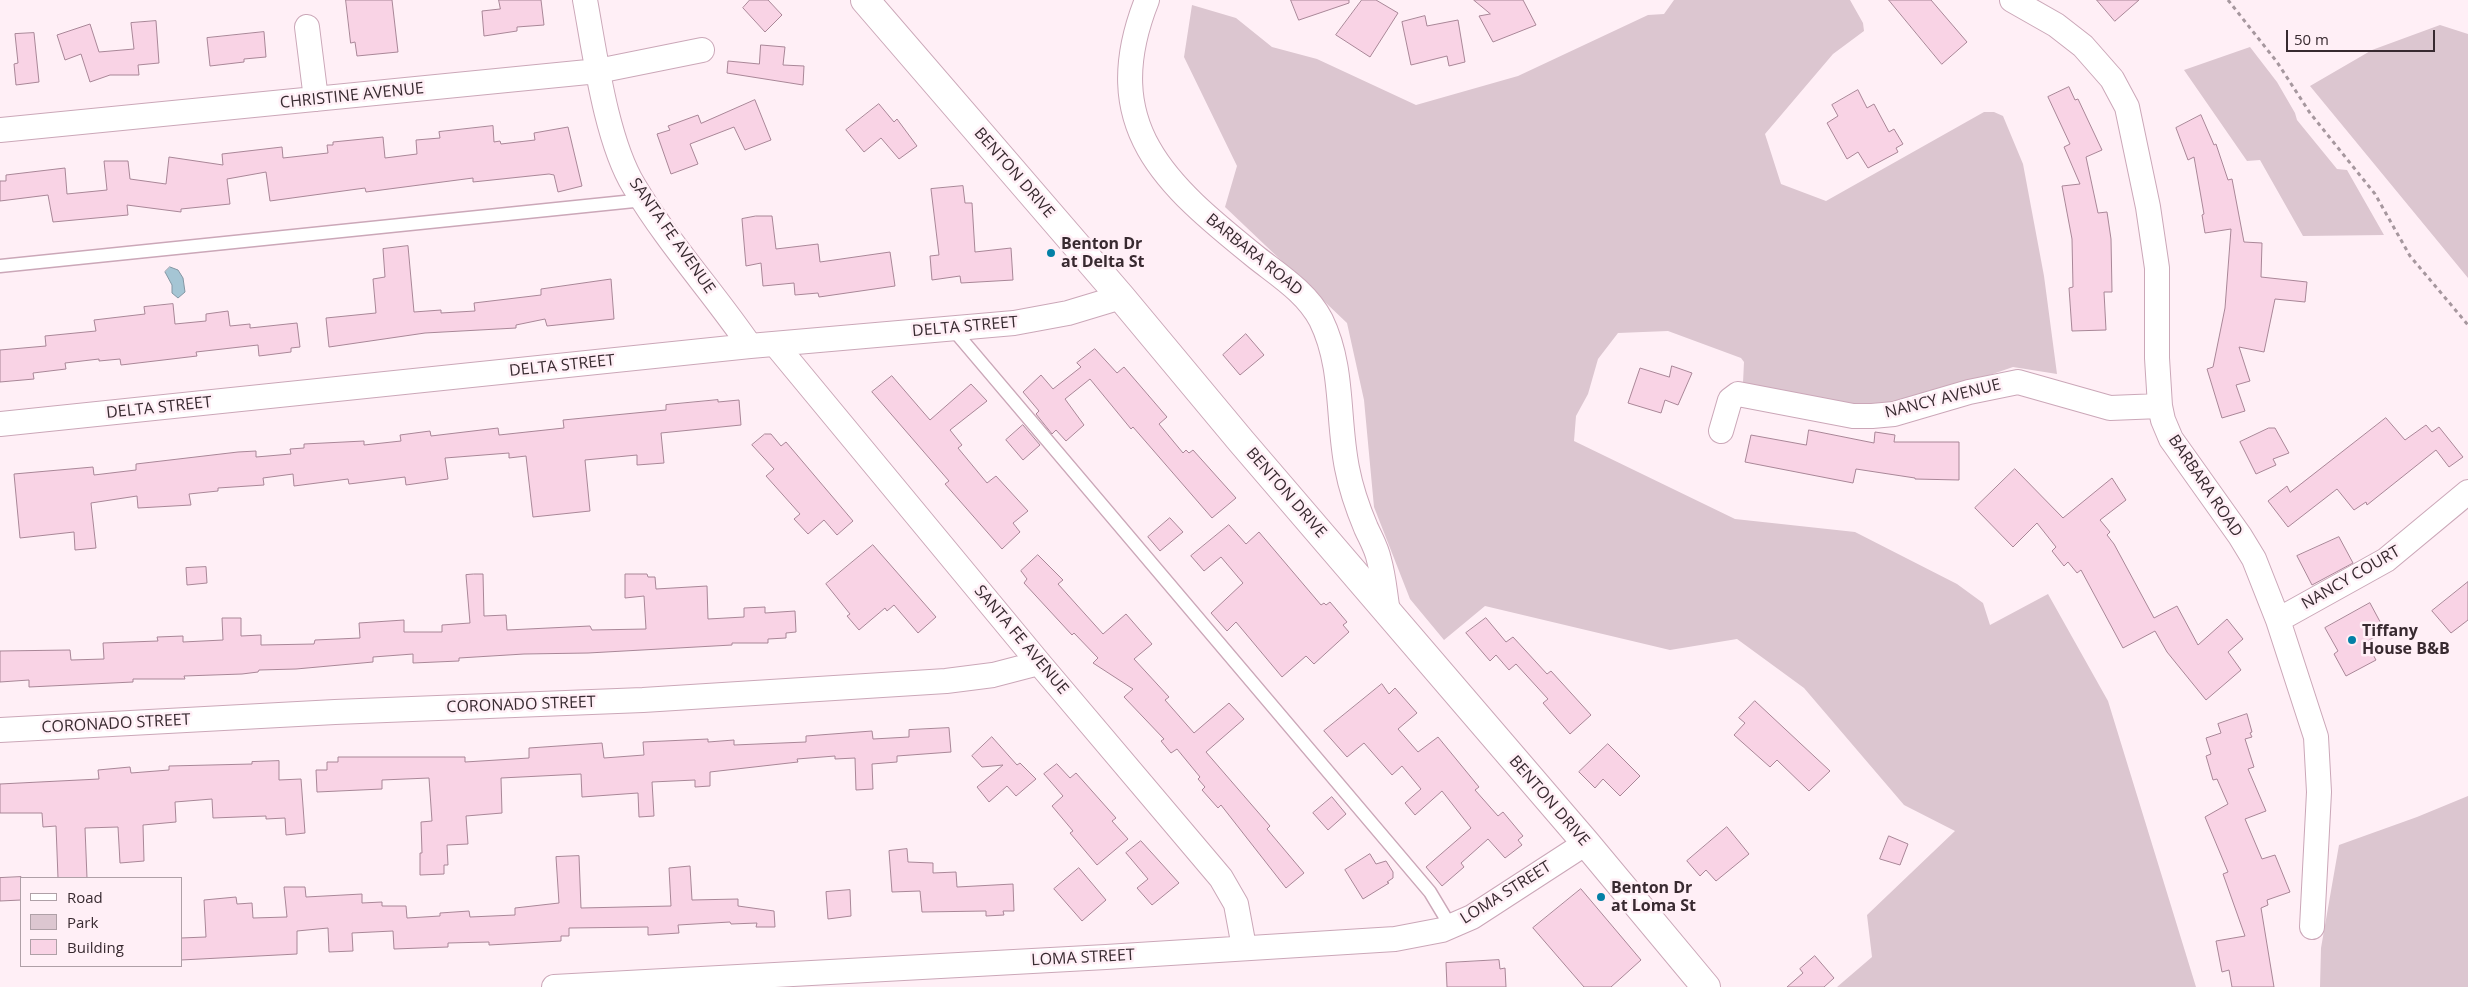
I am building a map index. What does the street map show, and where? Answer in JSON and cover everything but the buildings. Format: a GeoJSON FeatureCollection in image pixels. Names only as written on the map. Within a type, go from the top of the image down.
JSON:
{"type":"FeatureCollection","features":[{"type":"Feature","properties":{"kind":"street","name":"SANTA FE AVENUE"},"geometry":{"type":"LineString","coordinates":[[585,0],[598,71],[615,138],[626,169],[644,200],[750,346]]}},
{"type":"Feature","properties":{"kind":"street","name":"BENTON DRIVE"},"geometry":{"type":"LineString","coordinates":[[865,0],[1121,297],[1241,441],[1586,843],[1706,987]]}},
{"type":"Feature","properties":{"kind":"street","name":"BARBARA ROAD"},"geometry":{"type":"LineString","coordinates":[[1147,0],[1129,61],[1128,90],[1134,115],[1148,145],[1179,189],[1209,219],[1302,294],[1320,319],[1330,341],[1337,366],[1346,466],[1356,502],[1379,559],[1388,612]]}},
{"type":"Feature","properties":{"kind":"street","name":"BARBARA ROAD"},"geometry":{"type":"LineString","coordinates":[[2012,0],[2056,25],[2083,46],[2112,78],[2127,107],[2148,207],[2157,268],[2157,358],[2160,406],[2171,439],[2240,536],[2254,559],[2278,620],[2312,718],[2318,754],[2317,848],[2312,927]]}},
{"type":"Feature","properties":{"kind":"street"},"geometry":{"type":"LineString","coordinates":[[307,27],[316,99]]}},
{"type":"Feature","properties":{"kind":"street","name":"CHRISTINE AVENUE"},"geometry":{"type":"LineString","coordinates":[[0,130],[598,71],[702,50]]}},
{"type":"Feature","properties":{"kind":"street","name":"DELTA STREET"},"geometry":{"type":"LineString","coordinates":[[0,424],[750,346],[1042,319],[1121,297]]}},
{"type":"Feature","properties":{"kind":"street","name":"SANTA FE AVENUE"},"geometry":{"type":"LineString","coordinates":[[775,344],[1039,663],[1221,878],[1236,904],[1244,947]]}},
{"type":"Feature","properties":{"kind":"street","name":"NANCY AVENUE"},"geometry":{"type":"LineString","coordinates":[[1721,431],[1730,400],[1738,394],[1853,416],[1872,416],[1894,414],[1969,392],[2018,382],[2110,408],[2160,406]]}},
{"type":"Feature","properties":{"kind":"street","name":"NANCY COURT"},"geometry":{"type":"LineString","coordinates":[[2278,620],[2386,560],[2468,492]]}},
{"type":"Feature","properties":{"kind":"street","name":"CORONADO STREET"},"geometry":{"type":"LineString","coordinates":[[0,730],[335,712],[643,700],[946,681],[993,674],[1039,663]]}},
{"type":"Feature","properties":{"kind":"street","name":"LOMA STREET"},"geometry":{"type":"LineString","coordinates":[[554,987],[1106,957],[1395,939],[1451,927],[1472,917],[1586,843]]}},
{"type":"Feature","properties":{"kind":"lane"},"geometry":{"type":"LineString","coordinates":[[0,266],[644,200]]}},
{"type":"Feature","properties":{"kind":"lane"},"geometry":{"type":"LineString","coordinates":[[952,328],[1430,892],[1451,927]]}},
{"type":"Feature","properties":{"kind":"path"},"geometry":{"type":"LineString","coordinates":[[2228,0],[2277,62],[2310,113],[2375,194],[2410,256],[2468,325]]}},
{"type":"Feature","properties":{"kind":"green space"},"geometry":{"type":"Polygon","coordinates":[[[1674,0],[1850,0],[1863,23],[1864,31],[1833,54],[1765,134],[1781,184],[1826,201],[1984,112],[1994,112],[2003,116],[2023,164],[2044,276],[2057,374],[2013,367],[1935,394],[1891,405],[1854,405],[1743,383],[1744,362],[1741,358],[1668,331],[1618,333],[1598,359],[1588,394],[1576,416],[1574,441],[1735,519],[1855,532],[1957,584],[1983,603],[1990,625],[2048,594],[2108,701],[2196,987],[1837,987],[1872,957],[1867,915],[1955,831],[1904,805],[1804,688],[1737,639],[1670,650],[1485,606],[1444,640],[1410,599],[1374,507],[1364,400],[1347,323],[1225,207],[1237,166],[1184,57],[1192,5],[1236,18],[1272,47],[1317,59],[1416,105],[1518,76],[1648,15],[1664,14],[1674,0]]]}},
{"type":"Feature","properties":{"kind":"green space"},"geometry":{"type":"Polygon","coordinates":[[[2440,25],[2468,34],[2468,278],[2310,86],[2372,50],[2440,25]]]}},
{"type":"Feature","properties":{"kind":"green space"},"geometry":{"type":"Polygon","coordinates":[[[2250,47],[2277,82],[2297,120],[2337,169],[2347,170],[2384,235],[2303,236],[2260,160],[2247,161],[2184,70],[2250,47]]]}},
{"type":"Feature","properties":{"kind":"green space"},"geometry":{"type":"Polygon","coordinates":[[[2468,796],[2468,987],[2320,987],[2321,948],[2339,845],[2417,817],[2468,796]]]}},
{"type":"Feature","properties":{"kind":"water"},"geometry":{"type":"Polygon","coordinates":[[[170,267],[178,270],[183,278],[185,292],[178,298],[172,293],[172,285],[165,272],[170,267]]]}},
{"type":"Feature","properties":{"kind":"place","name":"Benton Dr at Delta St"},"geometry":{"type":"Point","coordinates":[1051,253]}},
{"type":"Feature","properties":{"kind":"place","name":"Tiffany House B&B"},"geometry":{"type":"Point","coordinates":[2352,640]}},
{"type":"Feature","properties":{"kind":"place","name":"Benton Dr at Loma St"},"geometry":{"type":"Point","coordinates":[1601,897]}}]}
